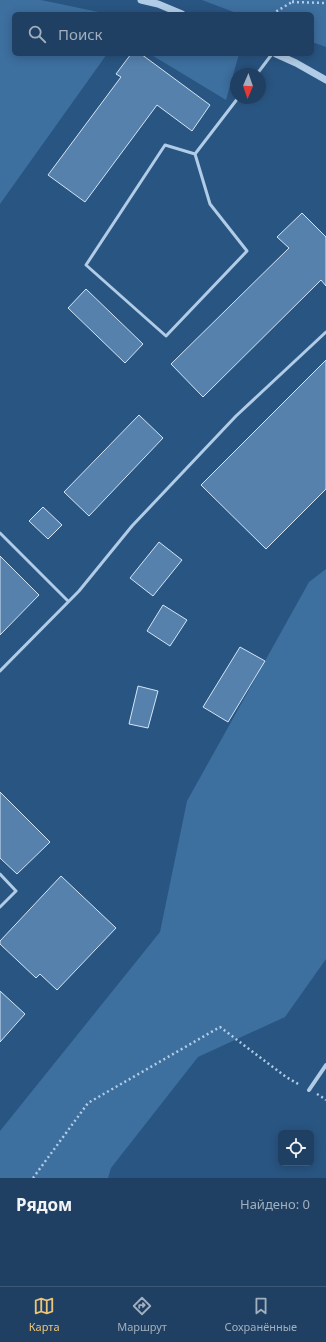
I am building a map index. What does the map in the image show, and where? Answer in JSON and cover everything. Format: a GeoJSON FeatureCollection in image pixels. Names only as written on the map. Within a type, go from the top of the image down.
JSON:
{"type":"FeatureCollection","features":[{"type":"Feature","properties":{"kind":"street"},"geometry":{"type":"LineString","coordinates":[[141,0],[158,4],[177,12]]}},
{"type":"Feature","properties":{"kind":"street"},"geometry":{"type":"LineString","coordinates":[[280,56],[326,80]]}},
{"type":"Feature","properties":{"kind":"street"},"geometry":{"type":"LineString","coordinates":[[309,1090],[326,1065]]}},
{"type":"Feature","properties":{"kind":"lane"},"geometry":{"type":"LineString","coordinates":[[262,68],[270,56]]}},
{"type":"Feature","properties":{"kind":"lane"},"geometry":{"type":"LineString","coordinates":[[195,154],[233,104]]}},
{"type":"Feature","properties":{"kind":"lane"},"geometry":{"type":"LineString","coordinates":[[165,145],[195,154],[210,204],[248,251],[166,336],[86,264],[165,145]]}},
{"type":"Feature","properties":{"kind":"lane"},"geometry":{"type":"LineString","coordinates":[[0,671],[79,591],[132,526],[236,416],[326,332]]}},
{"type":"Feature","properties":{"kind":"lane"},"geometry":{"type":"LineString","coordinates":[[0,533],[68,602]]}},
{"type":"Feature","properties":{"kind":"lane"},"geometry":{"type":"LineString","coordinates":[[0,874],[16,891],[0,907]]}},
{"type":"Feature","properties":{"kind":"path"},"geometry":{"type":"LineString","coordinates":[[275,12],[293,1],[326,3]]}},
{"type":"Feature","properties":{"kind":"path"},"geometry":{"type":"LineString","coordinates":[[33,1178],[88,1103],[220,1028],[286,1077],[326,1100]]}},
{"type":"Feature","properties":{"kind":"shaded area"},"geometry":{"type":"Polygon","coordinates":[[[0,0],[41,0],[98,12],[12,12],[12,56],[106,56],[0,204],[0,0]]]}},
{"type":"Feature","properties":{"kind":"shaded area"},"geometry":{"type":"Polygon","coordinates":[[[202,0],[326,0],[326,47],[314,43],[314,12],[234,12],[202,0]]]}},
{"type":"Feature","properties":{"kind":"shaded area"},"geometry":{"type":"Polygon","coordinates":[[[153,56],[238,56],[235,68],[230,68],[230,86],[226,100],[153,56]]]}},
{"type":"Feature","properties":{"kind":"shaded area"},"geometry":{"type":"Polygon","coordinates":[[[326,569],[326,959],[285,1017],[198,1057],[111,1168],[108,1178],[0,1178],[0,1131],[160,932],[187,801],[309,582],[326,569]]]}},
{"type":"Feature","properties":{"kind":"building"},"geometry":{"type":"Polygon","coordinates":[[[130,56],[144,56],[210,105],[192,131],[157,105],[85,202],[48,175],[121,77],[116,74],[130,56]]]}},
{"type":"Feature","properties":{"kind":"building"},"geometry":{"type":"Polygon","coordinates":[[[302,213],[326,237],[326,286],[321,280],[203,397],[171,364],[289,248],[277,237],[302,213]]]}},
{"type":"Feature","properties":{"kind":"building"},"geometry":{"type":"Polygon","coordinates":[[[86,289],[143,344],[125,363],[68,308],[86,289]]]}},
{"type":"Feature","properties":{"kind":"building"},"geometry":{"type":"Polygon","coordinates":[[[326,360],[326,489],[266,549],[201,485],[326,360]]]}},
{"type":"Feature","properties":{"kind":"building"},"geometry":{"type":"Polygon","coordinates":[[[139,415],[163,438],[89,516],[64,492],[139,415]]]}},
{"type":"Feature","properties":{"kind":"building"},"geometry":{"type":"Polygon","coordinates":[[[43,507],[62,525],[48,539],[29,521],[43,507]]]}},
{"type":"Feature","properties":{"kind":"building"},"geometry":{"type":"Polygon","coordinates":[[[159,542],[182,560],[153,596],[130,578],[159,542]]]}},
{"type":"Feature","properties":{"kind":"building"},"geometry":{"type":"Polygon","coordinates":[[[0,556],[39,595],[0,635],[0,556]]]}},
{"type":"Feature","properties":{"kind":"building"},"geometry":{"type":"Polygon","coordinates":[[[163,605],[187,620],[170,646],[147,631],[163,605]]]}},
{"type":"Feature","properties":{"kind":"building"},"geometry":{"type":"Polygon","coordinates":[[[240,647],[265,661],[228,722],[203,707],[240,647]]]}},
{"type":"Feature","properties":{"kind":"building"},"geometry":{"type":"Polygon","coordinates":[[[138,686],[158,691],[148,728],[129,724],[138,686]]]}},
{"type":"Feature","properties":{"kind":"building"},"geometry":{"type":"Polygon","coordinates":[[[0,792],[50,842],[17,874],[0,858],[0,792]]]}},
{"type":"Feature","properties":{"kind":"building"},"geometry":{"type":"Polygon","coordinates":[[[61,876],[116,928],[57,990],[40,974],[36,978],[0,944],[0,941],[61,876]]]}},
{"type":"Feature","properties":{"kind":"building"},"geometry":{"type":"Polygon","coordinates":[[[0,991],[25,1014],[0,1042],[0,991]]]}}]}
